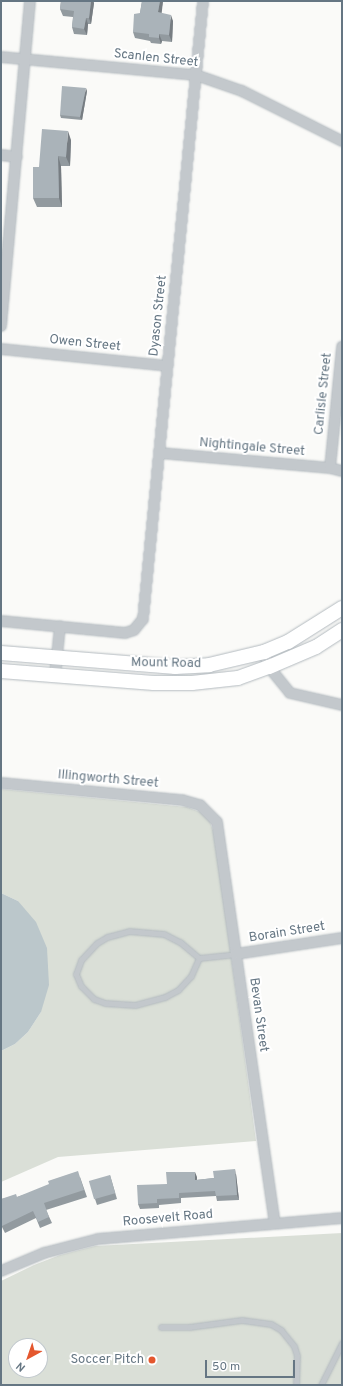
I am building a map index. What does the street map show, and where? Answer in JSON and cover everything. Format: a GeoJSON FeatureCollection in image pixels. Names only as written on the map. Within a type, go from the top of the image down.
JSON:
{"type":"FeatureCollection","features":[{"type":"Feature","properties":{"kind":"main road","name":"Mount Road"},"geometry":{"type":"LineString","coordinates":[[1,653],[175,667],[209,665],[264,652],[288,642],[342,608]]}},
{"type":"Feature","properties":{"kind":"main road","name":"Mount Road"},"geometry":{"type":"LineString","coordinates":[[1,671],[55,676],[192,683],[238,678],[269,667],[316,647],[342,630]]}},
{"type":"Feature","properties":{"kind":"street"},"geometry":{"type":"LineString","coordinates":[[1,326],[30,1]]}},
{"type":"Feature","properties":{"kind":"street","name":"Dyason Street"},"geometry":{"type":"LineString","coordinates":[[60,626],[125,633],[134,630],[143,619],[146,611],[167,366],[203,1]]}},
{"type":"Feature","properties":{"kind":"street","name":"Scanlen Street"},"geometry":{"type":"LineString","coordinates":[[1,57],[196,75],[242,91],[342,141]]}},
{"type":"Feature","properties":{"kind":"street"},"geometry":{"type":"LineString","coordinates":[[1,155],[17,157]]}},
{"type":"Feature","properties":{"kind":"street","name":"Carlisle Street"},"geometry":{"type":"LineString","coordinates":[[330,468],[342,347]]}},
{"type":"Feature","properties":{"kind":"street","name":"Owen Street"},"geometry":{"type":"LineString","coordinates":[[1,349],[167,366]]}},
{"type":"Feature","properties":{"kind":"street","name":"Nightingale Street"},"geometry":{"type":"LineString","coordinates":[[160,453],[330,468],[342,471]]}},
{"type":"Feature","properties":{"kind":"street"},"geometry":{"type":"LineString","coordinates":[[1,620],[60,626],[55,676]]}},
{"type":"Feature","properties":{"kind":"street"},"geometry":{"type":"LineString","coordinates":[[264,652],[269,667],[290,693],[342,705]]}},
{"type":"Feature","properties":{"kind":"street","name":"Illingworth Street"},"geometry":{"type":"LineString","coordinates":[[1,783],[182,800],[200,805],[210,813]]}},
{"type":"Feature","properties":{"kind":"street","name":"Bevan Street"},"geometry":{"type":"LineString","coordinates":[[210,813],[220,830],[236,954],[275,1223]]}},
{"type":"Feature","properties":{"kind":"street","name":"Borain Street"},"geometry":{"type":"LineString","coordinates":[[236,954],[342,938]]}},
{"type":"Feature","properties":{"kind":"street","name":"Roosevelt Road"},"geometry":{"type":"LineString","coordinates":[[1,1271],[44,1253],[77,1242],[156,1232],[342,1218]]}},
{"type":"Feature","properties":{"kind":"lane"},"geometry":{"type":"LineString","coordinates":[[199,958],[191,976],[178,990],[165,998],[135,1005],[104,1003],[94,999],[81,986],[76,974],[81,960],[97,943],[107,937],[128,931],[164,934],[180,942],[199,958],[236,954]]}},
{"type":"Feature","properties":{"kind":"lane"},"geometry":{"type":"LineString","coordinates":[[161,1327],[189,1327],[242,1320],[271,1324],[281,1330],[294,1346],[297,1356],[296,1385]]}},
{"type":"Feature","properties":{"kind":"lane"},"geometry":{"type":"LineString","coordinates":[[321,1385],[342,1343]]}},
{"type":"Feature","properties":{"kind":"shaded area"},"geometry":{"type":"Polygon","coordinates":[[[1,789],[187,807],[200,812],[209,819],[215,836],[256,1141],[58,1157],[1,1182],[1,1051],[15,1044],[28,1032],[41,1012],[18,901],[1,893],[1,789]]]}},
{"type":"Feature","properties":{"kind":"shaded area"},"geometry":{"type":"Polygon","coordinates":[[[1,893],[18,901],[36,922],[47,948],[49,985],[41,1012],[28,1032],[15,1044],[1,1051],[1,893]]]}},
{"type":"Feature","properties":{"kind":"shaded area"},"geometry":{"type":"Polygon","coordinates":[[[342,1233],[342,1385],[1,1385],[1,1281],[34,1265],[60,1255],[95,1246],[342,1233]]]}},
{"type":"Feature","properties":{"kind":"building"},"geometry":{"type":"Polygon","coordinates":[[[61,1],[91,1],[89,18],[86,18],[84,29],[72,27],[74,11],[60,9],[61,1]]]}},
{"type":"Feature","properties":{"kind":"building"},"geometry":{"type":"Polygon","coordinates":[[[142,1],[160,1],[158,12],[171,15],[169,35],[159,34],[159,38],[149,37],[149,34],[133,32],[134,14],[140,13],[142,1]]]}},
{"type":"Feature","properties":{"kind":"building"},"geometry":{"type":"Polygon","coordinates":[[[62,86],[86,88],[80,117],[60,115],[62,86]]]}},
{"type":"Feature","properties":{"kind":"building"},"geometry":{"type":"Polygon","coordinates":[[[42,129],[68,131],[66,157],[58,156],[59,198],[33,198],[33,167],[39,167],[42,129]]]}},
{"type":"Feature","properties":{"kind":"building"},"geometry":{"type":"Polygon","coordinates":[[[235,1169],[237,1195],[216,1196],[215,1191],[179,1193],[179,1198],[157,1199],[157,1203],[138,1204],[137,1185],[167,1184],[166,1172],[195,1172],[195,1180],[214,1178],[213,1171],[235,1169]]]}},
{"type":"Feature","properties":{"kind":"building"},"geometry":{"type":"Polygon","coordinates":[[[78,1171],[84,1190],[44,1203],[49,1217],[38,1222],[33,1211],[2,1226],[1,1199],[16,1194],[17,1197],[49,1184],[48,1181],[78,1171]]]}},
{"type":"Feature","properties":{"kind":"building"},"geometry":{"type":"Polygon","coordinates":[[[110,1175],[115,1193],[94,1199],[89,1181],[110,1175]]]}},
{"type":"Feature","properties":{"kind":"place","name":"Soccer Pitch"},"geometry":{"type":"Point","coordinates":[152,1360]}}]}
